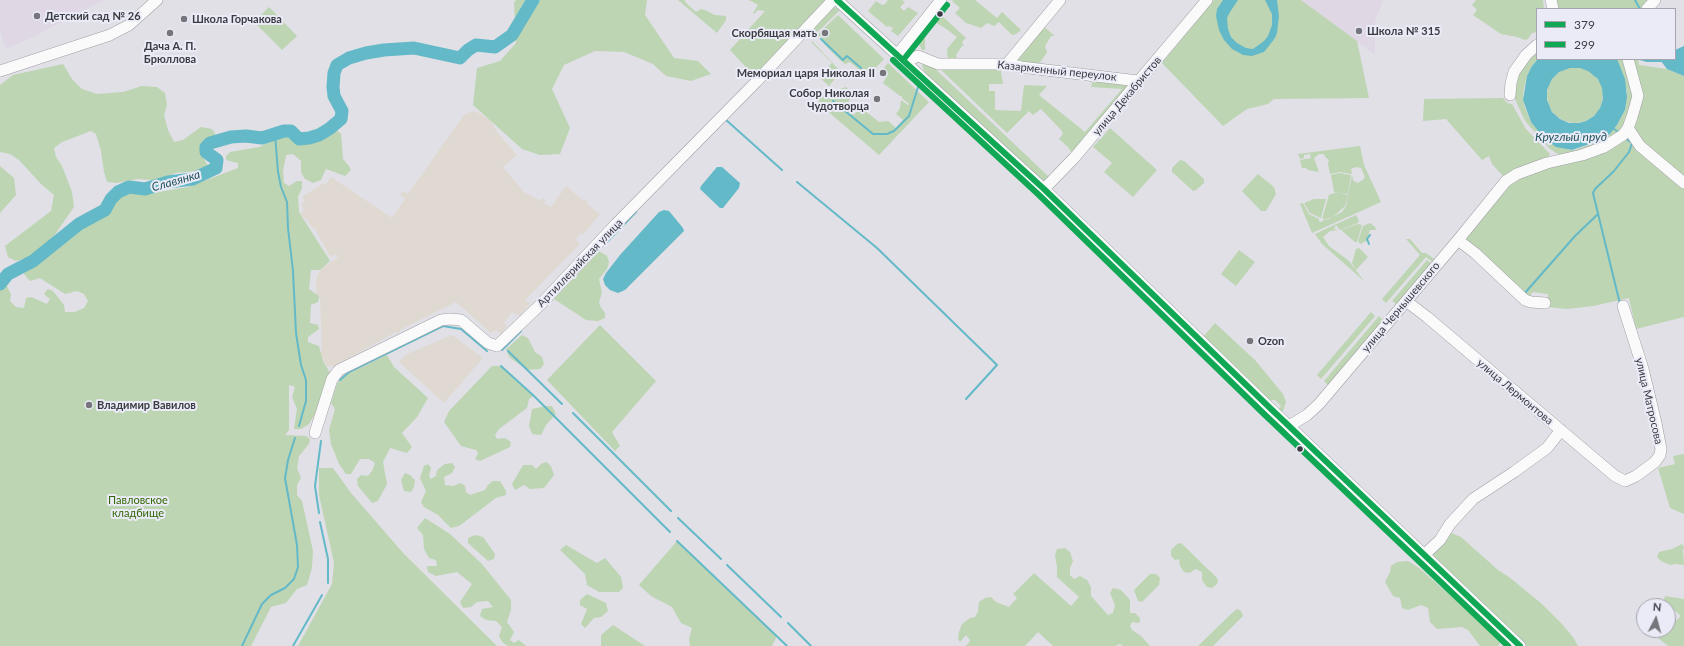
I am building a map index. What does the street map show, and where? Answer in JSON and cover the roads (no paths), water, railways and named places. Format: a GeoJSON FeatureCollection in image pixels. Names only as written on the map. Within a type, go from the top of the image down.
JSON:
{"type":"FeatureCollection","features":[{"type":"Feature","properties":{"kind":"street"},"geometry":{"type":"LineString","coordinates":[[0,71],[110,35],[129,25],[157,0]]}},
{"type":"Feature","properties":{"kind":"street","name":"Артиллерийская улица"},"geometry":{"type":"LineString","coordinates":[[315,433],[332,379],[339,370],[441,320],[450,318],[461,320],[488,343],[497,346],[541,304],[622,218],[756,82],[833,0]]}},
{"type":"Feature","properties":{"kind":"street"},"geometry":{"type":"LineString","coordinates":[[837,0],[1044,189],[1289,426],[1520,646]]}},
{"type":"Feature","properties":{"kind":"street"},"geometry":{"type":"LineString","coordinates":[[902,58],[941,0]]}},
{"type":"Feature","properties":{"kind":"street"},"geometry":{"type":"LineString","coordinates":[[1007,64],[1060,0]]}},
{"type":"Feature","properties":{"kind":"street","name":"улица Декабристов"},"geometry":{"type":"LineString","coordinates":[[1044,189],[1074,158],[1207,0]]}},
{"type":"Feature","properties":{"kind":"street"},"geometry":{"type":"LineString","coordinates":[[1648,8],[1655,0]]}},
{"type":"Feature","properties":{"kind":"street"},"geometry":{"type":"LineString","coordinates":[[1510,95],[1514,72],[1526,55],[1536,46]]}},
{"type":"Feature","properties":{"kind":"street","name":"Казарменный переулок"},"geometry":{"type":"LineString","coordinates":[[902,58],[918,56],[938,64],[1007,64],[1138,81]]}},
{"type":"Feature","properties":{"kind":"street"},"geometry":{"type":"LineString","coordinates":[[1628,60],[1638,96],[1637,105],[1628,128],[1640,146],[1684,183]]}},
{"type":"Feature","properties":{"kind":"street","name":"улица Чернышевского"},"geometry":{"type":"LineString","coordinates":[[1289,426],[1308,415],[1319,404],[1506,181],[1517,174],[1547,163],[1582,155],[1604,147],[1617,140],[1628,128]]}},
{"type":"Feature","properties":{"kind":"street"},"geometry":{"type":"LineString","coordinates":[[1458,240],[1475,253],[1525,300],[1545,303]]}},
{"type":"Feature","properties":{"kind":"street","name":"улица Лермонтова"},"geometry":{"type":"LineString","coordinates":[[1406,301],[1427,317],[1614,476],[1625,481]]}},
{"type":"Feature","properties":{"kind":"street","name":"улица Матросова"},"geometry":{"type":"LineString","coordinates":[[1623,306],[1642,369],[1661,449],[1660,455],[1655,462],[1632,478],[1625,481]]}},
{"type":"Feature","properties":{"kind":"street"},"geometry":{"type":"LineString","coordinates":[[1424,555],[1440,540],[1450,524],[1473,498],[1514,472],[1546,448],[1560,430]]}},
{"type":"Feature","properties":{"kind":"water"},"geometry":{"type":"Polygon","coordinates":[[[1223,0],[1238,0],[1227,18],[1228,29],[1231,37],[1237,43],[1246,48],[1253,49],[1268,36],[1272,25],[1272,14],[1265,0],[1277,0],[1279,16],[1277,33],[1264,52],[1252,56],[1243,55],[1232,49],[1224,40],[1219,30],[1216,16],[1217,9],[1223,0]]]}},
{"type":"Feature","properties":{"kind":"water"},"geometry":{"type":"Polygon","coordinates":[[[1684,46],[1684,76],[1667,69],[1661,61],[1676,60],[1676,50],[1684,46]]]}},
{"type":"Feature","properties":{"kind":"water","name":"Круглый пруд"},"geometry":{"type":"Polygon","coordinates":[[[1537,60],[1617,60],[1625,79],[1627,97],[1625,110],[1617,125],[1610,134],[1602,140],[1572,150],[1556,147],[1544,138],[1531,122],[1523,100],[1527,76],[1537,60]],[[1570,68],[1559,72],[1552,79],[1547,90],[1547,100],[1552,112],[1560,119],[1569,123],[1579,123],[1594,116],[1600,108],[1603,99],[1602,88],[1598,79],[1588,71],[1580,68],[1570,68]]]}},
{"type":"Feature","properties":{"kind":"water"},"geometry":{"type":"Polygon","coordinates":[[[717,167],[722,167],[740,183],[739,188],[723,208],[720,208],[700,189],[717,167]]]}},
{"type":"Feature","properties":{"kind":"water"},"geometry":{"type":"Polygon","coordinates":[[[664,210],[669,211],[684,231],[625,290],[618,293],[610,290],[605,285],[603,279],[606,273],[620,255],[659,212],[664,210]]]}},
{"type":"Feature","properties":{"kind":"waterway","name":"Славянка"},"geometry":{"type":"LineString","coordinates":[[0,284],[8,274],[33,261],[79,224],[105,210],[111,199],[118,192],[129,187],[145,189],[168,182],[193,179],[216,168],[217,160],[206,152],[206,147],[210,143],[231,137],[246,136],[262,138],[284,131],[291,131],[299,139],[309,138],[319,135],[329,129],[341,119],[342,111],[334,96],[334,73],[337,65],[349,58],[384,50],[414,48],[460,58],[476,45],[495,47],[512,35],[533,0]]}},
{"type":"Feature","properties":{"kind":"waterway"},"geometry":{"type":"LineString","coordinates":[[1635,0],[1639,8]]}},
{"type":"Feature","properties":{"kind":"waterway"},"geometry":{"type":"LineString","coordinates":[[821,39],[843,60],[847,56],[861,68]]}},
{"type":"Feature","properties":{"kind":"waterway"},"geometry":{"type":"LineString","coordinates":[[1644,60],[1661,61]]}},
{"type":"Feature","properties":{"kind":"waterway"},"geometry":{"type":"LineString","coordinates":[[833,101],[873,134],[887,134],[894,131],[909,116],[919,84]]}},
{"type":"Feature","properties":{"kind":"waterway"},"geometry":{"type":"LineString","coordinates":[[725,119],[782,170]]}},
{"type":"Feature","properties":{"kind":"waterway"},"geometry":{"type":"LineString","coordinates":[[275,134],[278,172],[281,187],[287,202],[288,228],[293,271],[296,333],[301,365],[306,380],[306,401],[299,426]]}},
{"type":"Feature","properties":{"kind":"waterway"},"geometry":{"type":"LineString","coordinates":[[1620,304],[1593,193],[1595,189],[1614,171],[1629,152],[1632,143],[1626,139]]}},
{"type":"Feature","properties":{"kind":"waterway"},"geometry":{"type":"LineString","coordinates":[[797,182],[877,248],[997,365],[966,399]]}},
{"type":"Feature","properties":{"kind":"waterway"},"geometry":{"type":"LineString","coordinates":[[603,246],[636,212]]}},
{"type":"Feature","properties":{"kind":"waterway"},"geometry":{"type":"LineString","coordinates":[[1524,294],[1575,236],[1598,214]]}},
{"type":"Feature","properties":{"kind":"waterway"},"geometry":{"type":"LineString","coordinates":[[1369,244],[1367,239],[1370,235]]}},
{"type":"Feature","properties":{"kind":"waterway"},"geometry":{"type":"LineString","coordinates":[[340,380],[349,372],[443,326],[461,329],[487,351]]}},
{"type":"Feature","properties":{"kind":"waterway"},"geometry":{"type":"LineString","coordinates":[[502,350],[521,331]]}},
{"type":"Feature","properties":{"kind":"waterway"},"geometry":{"type":"LineString","coordinates":[[508,351],[562,404]]}},
{"type":"Feature","properties":{"kind":"waterway"},"geometry":{"type":"LineString","coordinates":[[501,366],[534,396],[670,532]]}},
{"type":"Feature","properties":{"kind":"waterway"},"geometry":{"type":"LineString","coordinates":[[573,413],[671,511]]}},
{"type":"Feature","properties":{"kind":"waterway"},"geometry":{"type":"LineString","coordinates":[[242,646],[262,604],[271,595],[285,588],[294,579],[298,567],[297,545],[285,478],[288,460],[295,438]]}},
{"type":"Feature","properties":{"kind":"waterway"},"geometry":{"type":"LineString","coordinates":[[319,513],[315,486],[321,441]]}},
{"type":"Feature","properties":{"kind":"waterway"},"geometry":{"type":"LineString","coordinates":[[678,518],[721,559]]}},
{"type":"Feature","properties":{"kind":"waterway"},"geometry":{"type":"LineString","coordinates":[[320,522],[328,559],[328,583]]}},
{"type":"Feature","properties":{"kind":"waterway"},"geometry":{"type":"LineString","coordinates":[[677,541],[787,646]]}},
{"type":"Feature","properties":{"kind":"waterway"},"geometry":{"type":"LineString","coordinates":[[727,565],[781,617]]}},
{"type":"Feature","properties":{"kind":"waterway"},"geometry":{"type":"LineString","coordinates":[[293,646],[322,595]]}},
{"type":"Feature","properties":{"kind":"waterway"},"geometry":{"type":"LineString","coordinates":[[788,623],[811,646]]}},
{"type":"Feature","properties":{"kind":"place","name":"Детский сад № 26"},"geometry":{"type":"Point","coordinates":[37,16]}},
{"type":"Feature","properties":{"kind":"place","name":"Школа Горчакова"},"geometry":{"type":"Point","coordinates":[184,19]}},
{"type":"Feature","properties":{"kind":"place","name":"Школа № 315"},"geometry":{"type":"Point","coordinates":[1359,31]}},
{"type":"Feature","properties":{"kind":"place","name":"Дача А. П. Брюллова"},"geometry":{"type":"Point","coordinates":[170,33]}},
{"type":"Feature","properties":{"kind":"place","name":"Скорбящая мать"},"geometry":{"type":"Point","coordinates":[825,33]}},
{"type":"Feature","properties":{"kind":"place","name":"Мемориал царя Николая II"},"geometry":{"type":"Point","coordinates":[883,73]}},
{"type":"Feature","properties":{"kind":"place","name":"Собор Николая Чудотворца"},"geometry":{"type":"Point","coordinates":[877,99]}},
{"type":"Feature","properties":{"kind":"place","name":"Ozon"},"geometry":{"type":"Point","coordinates":[1250,341]}},
{"type":"Feature","properties":{"kind":"place","name":"Владимир Вавилов"},"geometry":{"type":"Point","coordinates":[89,405]}},
{"type":"Feature","properties":{"kind":"park label","name":"Павловское кладбище"},"geometry":{"type":"Point","coordinates":[138,506]}}]}
